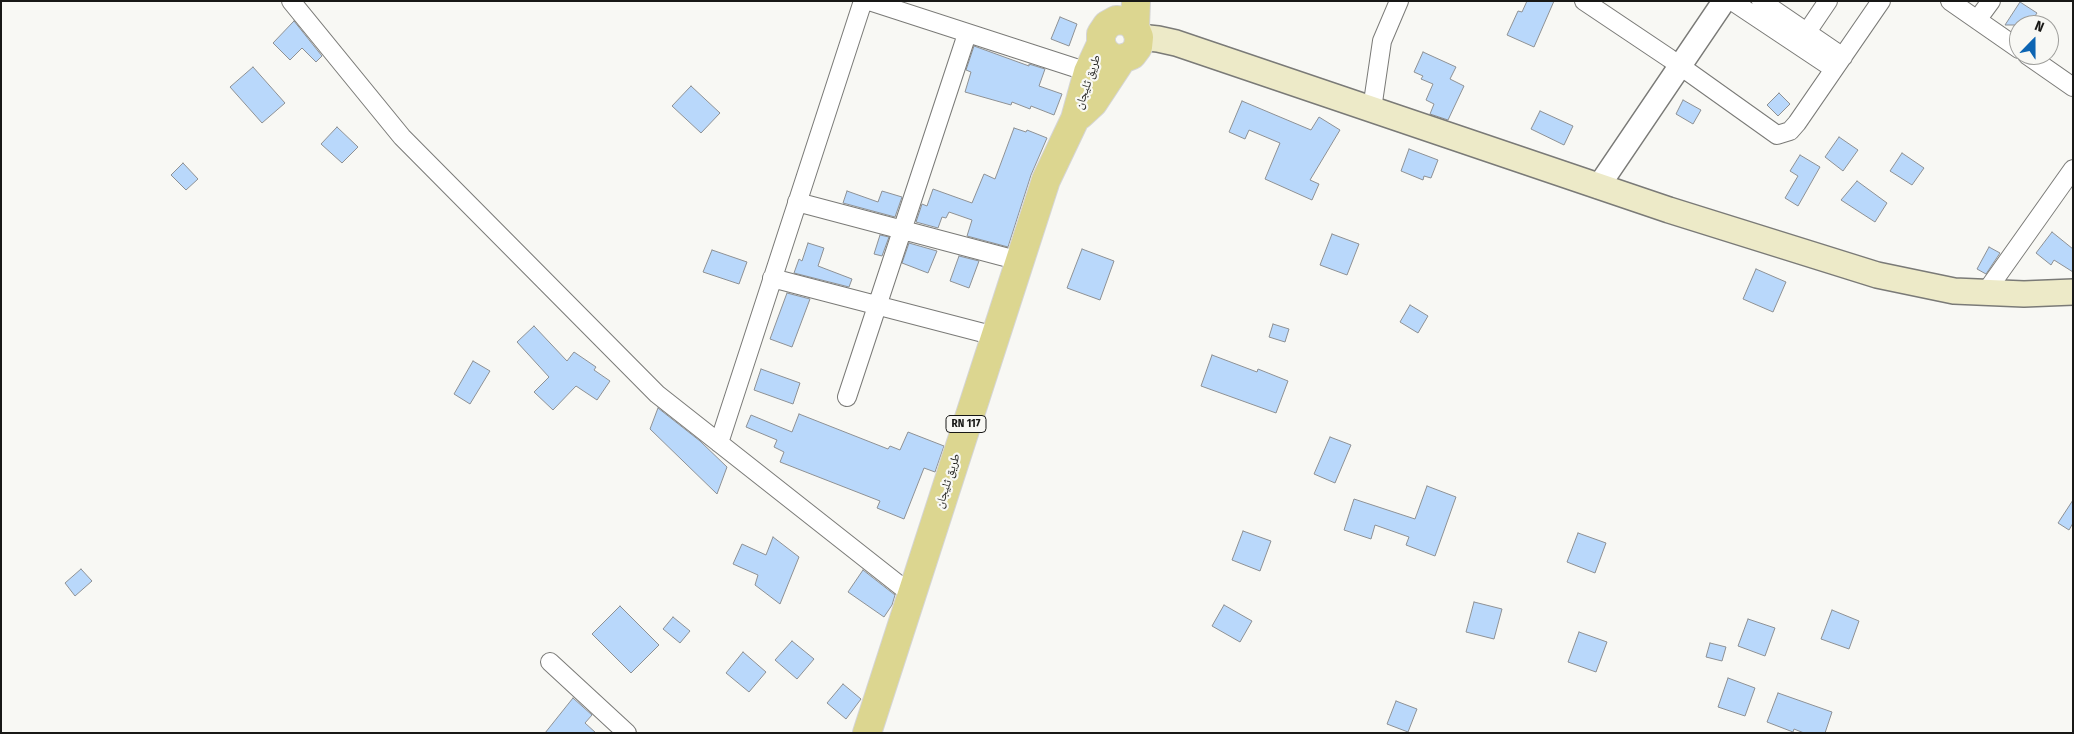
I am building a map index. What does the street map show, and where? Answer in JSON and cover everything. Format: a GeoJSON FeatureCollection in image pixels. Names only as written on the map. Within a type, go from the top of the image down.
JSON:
{"type":"FeatureCollection","features":[{"type":"Feature","properties":{"kind":"main road"},"geometry":{"type":"LineString","coordinates":[[1110,32],[1116,20],[1137,22],[1158,39],[1176,43],[1372,109],[1591,185],[1877,276],[1954,291],[2024,294],[2073,292]]}},
{"type":"Feature","properties":{"kind":"main road","name":"طريق ثليجان"},"geometry":{"type":"LineString","coordinates":[[866,733],[1046,180],[1075,119],[1088,72],[1110,32]]}},
{"type":"Feature","properties":{"kind":"main road","name":"طريق ثليجان"},"geometry":{"type":"LineString","coordinates":[[1075,119],[1093,102],[1110,32]]}},
{"type":"Feature","properties":{"kind":"street"},"geometry":{"type":"LineString","coordinates":[[291,1],[402,138],[657,394],[912,595]]}},
{"type":"Feature","properties":{"kind":"street"},"geometry":{"type":"LineString","coordinates":[[719,442],[863,1]]}},
{"type":"Feature","properties":{"kind":"street"},"geometry":{"type":"LineString","coordinates":[[870,1],[1088,72]]}},
{"type":"Feature","properties":{"kind":"street"},"geometry":{"type":"LineString","coordinates":[[1372,109],[1382,41],[1399,1]]}},
{"type":"Feature","properties":{"kind":"street"},"geometry":{"type":"LineString","coordinates":[[1584,1],[1777,135],[1790,132],[1881,1]]}},
{"type":"Feature","properties":{"kind":"street"},"geometry":{"type":"LineString","coordinates":[[1674,62],[1707,1]]}},
{"type":"Feature","properties":{"kind":"street"},"geometry":{"type":"LineString","coordinates":[[1591,185],[1674,62],[1724,1]]}},
{"type":"Feature","properties":{"kind":"street"},"geometry":{"type":"LineString","coordinates":[[1732,1],[1839,63]]}},
{"type":"Feature","properties":{"kind":"street"},"geometry":{"type":"LineString","coordinates":[[1761,1],[1807,32],[1839,63]]}},
{"type":"Feature","properties":{"kind":"street"},"geometry":{"type":"LineString","coordinates":[[1807,32],[1828,1]]}},
{"type":"Feature","properties":{"kind":"street"},"geometry":{"type":"LineString","coordinates":[[1950,1],[2009,43]]}},
{"type":"Feature","properties":{"kind":"street"},"geometry":{"type":"LineString","coordinates":[[1978,20],[1991,1]]}},
{"type":"Feature","properties":{"kind":"street"},"geometry":{"type":"LineString","coordinates":[[847,397],[967,34]]}},
{"type":"Feature","properties":{"kind":"street"},"geometry":{"type":"LineString","coordinates":[[2041,65],[2073,87]]}},
{"type":"Feature","properties":{"kind":"street"},"geometry":{"type":"LineString","coordinates":[[1985,293],[2073,169]]}},
{"type":"Feature","properties":{"kind":"street"},"geometry":{"type":"LineString","coordinates":[[797,202],[902,228],[1020,261]]}},
{"type":"Feature","properties":{"kind":"street"},"geometry":{"type":"LineString","coordinates":[[772,278],[995,336]]}},
{"type":"Feature","properties":{"kind":"street"},"geometry":{"type":"LineString","coordinates":[[550,662],[627,733]]}},
{"type":"Feature","properties":{"kind":"building"},"geometry":{"type":"Polygon","coordinates":[[[1527,1],[1554,1],[1534,47],[1507,35],[1518,11],[1522,12],[1527,1]]]}},
{"type":"Feature","properties":{"kind":"building"},"geometry":{"type":"Polygon","coordinates":[[[2020,2],[2037,13],[2036,15],[2012,15],[2020,2]]]}},
{"type":"Feature","properties":{"kind":"building"},"geometry":{"type":"Polygon","coordinates":[[[1060,17],[1077,24],[1069,46],[1051,39],[1060,17]]]}},
{"type":"Feature","properties":{"kind":"building"},"geometry":{"type":"Polygon","coordinates":[[[294,21],[322,56],[316,62],[302,48],[290,60],[273,43],[294,21]]]}},
{"type":"Feature","properties":{"kind":"building"},"geometry":{"type":"Polygon","coordinates":[[[974,46],[1029,66],[1029,64],[1045,69],[1039,86],[1062,94],[1054,115],[1031,106],[1030,109],[1012,102],[1011,105],[965,92],[971,72],[966,70],[974,46]]]}},
{"type":"Feature","properties":{"kind":"building"},"geometry":{"type":"Polygon","coordinates":[[[1423,52],[1456,67],[1450,79],[1464,86],[1448,120],[1430,114],[1434,104],[1426,100],[1433,84],[1421,79],[1423,76],[1414,72],[1423,52]]]}},
{"type":"Feature","properties":{"kind":"building"},"geometry":{"type":"Polygon","coordinates":[[[253,67],[285,103],[262,123],[230,87],[253,67]]]}},
{"type":"Feature","properties":{"kind":"building"},"geometry":{"type":"Polygon","coordinates":[[[691,86],[720,113],[701,133],[672,106],[691,86]]]}},
{"type":"Feature","properties":{"kind":"building"},"geometry":{"type":"Polygon","coordinates":[[[1779,93],[1790,104],[1778,116],[1767,105],[1779,93]]]}},
{"type":"Feature","properties":{"kind":"building"},"geometry":{"type":"Polygon","coordinates":[[[1683,100],[1701,110],[1693,124],[1676,114],[1683,100]]]}},
{"type":"Feature","properties":{"kind":"building"},"geometry":{"type":"Polygon","coordinates":[[[1242,101],[1311,130],[1319,117],[1340,130],[1310,180],[1319,184],[1312,200],[1265,179],[1280,143],[1249,130],[1245,139],[1229,132],[1242,101]]]}},
{"type":"Feature","properties":{"kind":"building"},"geometry":{"type":"Polygon","coordinates":[[[1540,111],[1573,126],[1564,145],[1531,129],[1540,111]]]}},
{"type":"Feature","properties":{"kind":"building"},"geometry":{"type":"Polygon","coordinates":[[[337,127],[358,147],[342,163],[321,144],[337,127]]]}},
{"type":"Feature","properties":{"kind":"building"},"geometry":{"type":"Polygon","coordinates":[[[1014,128],[1026,132],[1027,130],[1047,138],[1031,175],[1008,247],[967,236],[972,220],[949,212],[946,218],[942,217],[938,228],[916,222],[922,204],[927,206],[933,189],[972,203],[984,174],[995,179],[1014,128]]]}},
{"type":"Feature","properties":{"kind":"building"},"geometry":{"type":"Polygon","coordinates":[[[1839,137],[1858,150],[1843,171],[1825,157],[1839,137]]]}},
{"type":"Feature","properties":{"kind":"building"},"geometry":{"type":"Polygon","coordinates":[[[1409,149],[1438,160],[1431,178],[1424,176],[1423,180],[1401,171],[1409,149]]]}},
{"type":"Feature","properties":{"kind":"building"},"geometry":{"type":"Polygon","coordinates":[[[1902,153],[1924,168],[1912,185],[1890,171],[1902,153]]]}},
{"type":"Feature","properties":{"kind":"building"},"geometry":{"type":"Polygon","coordinates":[[[1800,155],[1820,167],[1798,206],[1785,198],[1798,176],[1790,171],[1800,155]]]}},
{"type":"Feature","properties":{"kind":"building"},"geometry":{"type":"Polygon","coordinates":[[[183,163],[198,179],[186,190],[171,175],[183,163]]]}},
{"type":"Feature","properties":{"kind":"building"},"geometry":{"type":"Polygon","coordinates":[[[1857,181],[1887,203],[1875,222],[1841,200],[1857,181]]]}},
{"type":"Feature","properties":{"kind":"building"},"geometry":{"type":"Polygon","coordinates":[[[847,191],[878,202],[882,191],[902,197],[895,217],[843,203],[847,191]]]}},
{"type":"Feature","properties":{"kind":"building"},"geometry":{"type":"Polygon","coordinates":[[[2052,232],[2073,249],[2073,272],[2054,260],[2051,265],[2036,253],[2052,232]]]}},
{"type":"Feature","properties":{"kind":"building"},"geometry":{"type":"Polygon","coordinates":[[[1332,234],[1359,244],[1347,275],[1320,265],[1332,234]]]}},
{"type":"Feature","properties":{"kind":"building"},"geometry":{"type":"Polygon","coordinates":[[[880,235],[889,237],[882,256],[874,254],[880,235]]]}},
{"type":"Feature","properties":{"kind":"building"},"geometry":{"type":"Polygon","coordinates":[[[808,243],[824,248],[818,266],[852,279],[849,287],[794,273],[799,259],[802,261],[808,243]]]}},
{"type":"Feature","properties":{"kind":"building"},"geometry":{"type":"Polygon","coordinates":[[[909,243],[937,251],[928,273],[902,263],[909,243]]]}},
{"type":"Feature","properties":{"kind":"building"},"geometry":{"type":"Polygon","coordinates":[[[1989,247],[2000,253],[1986,274],[1977,269],[1989,247]]]}},
{"type":"Feature","properties":{"kind":"building"},"geometry":{"type":"Polygon","coordinates":[[[1082,249],[1114,261],[1100,300],[1067,288],[1082,249]]]}},
{"type":"Feature","properties":{"kind":"building"},"geometry":{"type":"Polygon","coordinates":[[[712,250],[747,262],[739,284],[703,272],[712,250]]]}},
{"type":"Feature","properties":{"kind":"building"},"geometry":{"type":"Polygon","coordinates":[[[959,256],[979,261],[969,288],[950,281],[959,256]]]}},
{"type":"Feature","properties":{"kind":"building"},"geometry":{"type":"Polygon","coordinates":[[[1756,269],[1786,282],[1773,312],[1743,299],[1756,269]]]}},
{"type":"Feature","properties":{"kind":"building"},"geometry":{"type":"Polygon","coordinates":[[[787,293],[810,299],[792,347],[770,339],[787,293]]]}},
{"type":"Feature","properties":{"kind":"building"},"geometry":{"type":"Polygon","coordinates":[[[1410,305],[1428,316],[1418,333],[1400,322],[1410,305]]]}},
{"type":"Feature","properties":{"kind":"building"},"geometry":{"type":"Polygon","coordinates":[[[1273,324],[1289,329],[1285,342],[1269,337],[1273,324]]]}},
{"type":"Feature","properties":{"kind":"building"},"geometry":{"type":"Polygon","coordinates":[[[534,326],[567,361],[574,352],[596,367],[594,370],[610,381],[597,400],[576,386],[553,410],[534,392],[549,377],[517,342],[534,326]]]}},
{"type":"Feature","properties":{"kind":"building"},"geometry":{"type":"Polygon","coordinates":[[[1212,355],[1257,372],[1258,369],[1288,381],[1276,413],[1201,386],[1212,355]]]}},
{"type":"Feature","properties":{"kind":"building"},"geometry":{"type":"Polygon","coordinates":[[[473,361],[490,371],[470,404],[454,394],[473,361]]]}},
{"type":"Feature","properties":{"kind":"building"},"geometry":{"type":"Polygon","coordinates":[[[761,369],[800,383],[793,404],[754,390],[761,369]]]}},
{"type":"Feature","properties":{"kind":"building"},"geometry":{"type":"Polygon","coordinates":[[[658,408],[700,441],[727,467],[717,494],[650,429],[658,408]]]}},
{"type":"Feature","properties":{"kind":"building"},"geometry":{"type":"Polygon","coordinates":[[[799,414],[888,449],[890,446],[900,450],[908,432],[944,446],[935,472],[924,468],[904,519],[877,508],[880,501],[780,462],[784,452],[774,447],[777,440],[746,427],[751,415],[792,432],[799,414]]]}},
{"type":"Feature","properties":{"kind":"building"},"geometry":{"type":"Polygon","coordinates":[[[1330,437],[1351,445],[1335,483],[1314,474],[1330,437]]]}},
{"type":"Feature","properties":{"kind":"building"},"geometry":{"type":"Polygon","coordinates":[[[1427,486],[1456,497],[1435,556],[1406,545],[1409,537],[1375,525],[1371,539],[1344,530],[1354,499],[1415,519],[1427,486]]]}},
{"type":"Feature","properties":{"kind":"building"},"geometry":{"type":"Polygon","coordinates":[[[2073,500],[2073,523],[2069,530],[2058,523],[2073,500]]]}},
{"type":"Feature","properties":{"kind":"building"},"geometry":{"type":"Polygon","coordinates":[[[1243,531],[1271,541],[1260,571],[1232,560],[1243,531]]]}},
{"type":"Feature","properties":{"kind":"building"},"geometry":{"type":"Polygon","coordinates":[[[1578,533],[1606,543],[1595,573],[1567,562],[1578,533]]]}},
{"type":"Feature","properties":{"kind":"building"},"geometry":{"type":"Polygon","coordinates":[[[773,537],[799,557],[780,604],[755,585],[758,575],[733,564],[742,544],[766,555],[773,537]]]}},
{"type":"Feature","properties":{"kind":"building"},"geometry":{"type":"Polygon","coordinates":[[[81,569],[92,581],[75,596],[65,583],[81,569]]]}},
{"type":"Feature","properties":{"kind":"building"},"geometry":{"type":"Polygon","coordinates":[[[863,570],[895,595],[892,605],[884,617],[848,592],[863,570]]]}},
{"type":"Feature","properties":{"kind":"building"},"geometry":{"type":"Polygon","coordinates":[[[1474,602],[1502,609],[1494,639],[1466,632],[1474,602]]]}},
{"type":"Feature","properties":{"kind":"building"},"geometry":{"type":"Polygon","coordinates":[[[1224,605],[1252,621],[1240,642],[1212,626],[1224,605]]]}},
{"type":"Feature","properties":{"kind":"building"},"geometry":{"type":"Polygon","coordinates":[[[620,606],[659,645],[631,673],[592,634],[620,606]]]}},
{"type":"Feature","properties":{"kind":"building"},"geometry":{"type":"Polygon","coordinates":[[[1832,610],[1859,621],[1849,649],[1821,639],[1832,610]]]}},
{"type":"Feature","properties":{"kind":"building"},"geometry":{"type":"Polygon","coordinates":[[[673,617],[690,631],[680,643],[663,629],[673,617]]]}},
{"type":"Feature","properties":{"kind":"building"},"geometry":{"type":"Polygon","coordinates":[[[1748,619],[1775,628],[1765,656],[1738,646],[1748,619]]]}},
{"type":"Feature","properties":{"kind":"building"},"geometry":{"type":"Polygon","coordinates":[[[1579,632],[1607,642],[1596,672],[1568,662],[1579,632]]]}},
{"type":"Feature","properties":{"kind":"building"},"geometry":{"type":"Polygon","coordinates":[[[792,641],[814,659],[797,679],[775,660],[792,641]]]}},
{"type":"Feature","properties":{"kind":"building"},"geometry":{"type":"Polygon","coordinates":[[[1710,643],[1726,647],[1722,661],[1706,657],[1710,643]]]}},
{"type":"Feature","properties":{"kind":"building"},"geometry":{"type":"Polygon","coordinates":[[[743,652],[766,672],[749,692],[726,673],[743,652]]]}},
{"type":"Feature","properties":{"kind":"building"},"geometry":{"type":"Polygon","coordinates":[[[1728,678],[1755,688],[1745,716],[1718,707],[1728,678]]]}},
{"type":"Feature","properties":{"kind":"building"},"geometry":{"type":"Polygon","coordinates":[[[843,684],[861,699],[846,719],[827,703],[843,684]]]}},
{"type":"Feature","properties":{"kind":"building"},"geometry":{"type":"Polygon","coordinates":[[[1778,693],[1832,712],[1825,733],[1804,733],[1794,729],[1793,732],[1767,722],[1778,693]]]}},
{"type":"Feature","properties":{"kind":"building"},"geometry":{"type":"Polygon","coordinates":[[[573,698],[592,715],[585,723],[596,733],[545,733],[573,698]]]}},
{"type":"Feature","properties":{"kind":"building"},"geometry":{"type":"Polygon","coordinates":[[[1396,701],[1417,709],[1408,732],[1387,724],[1396,701]]]}}]}
